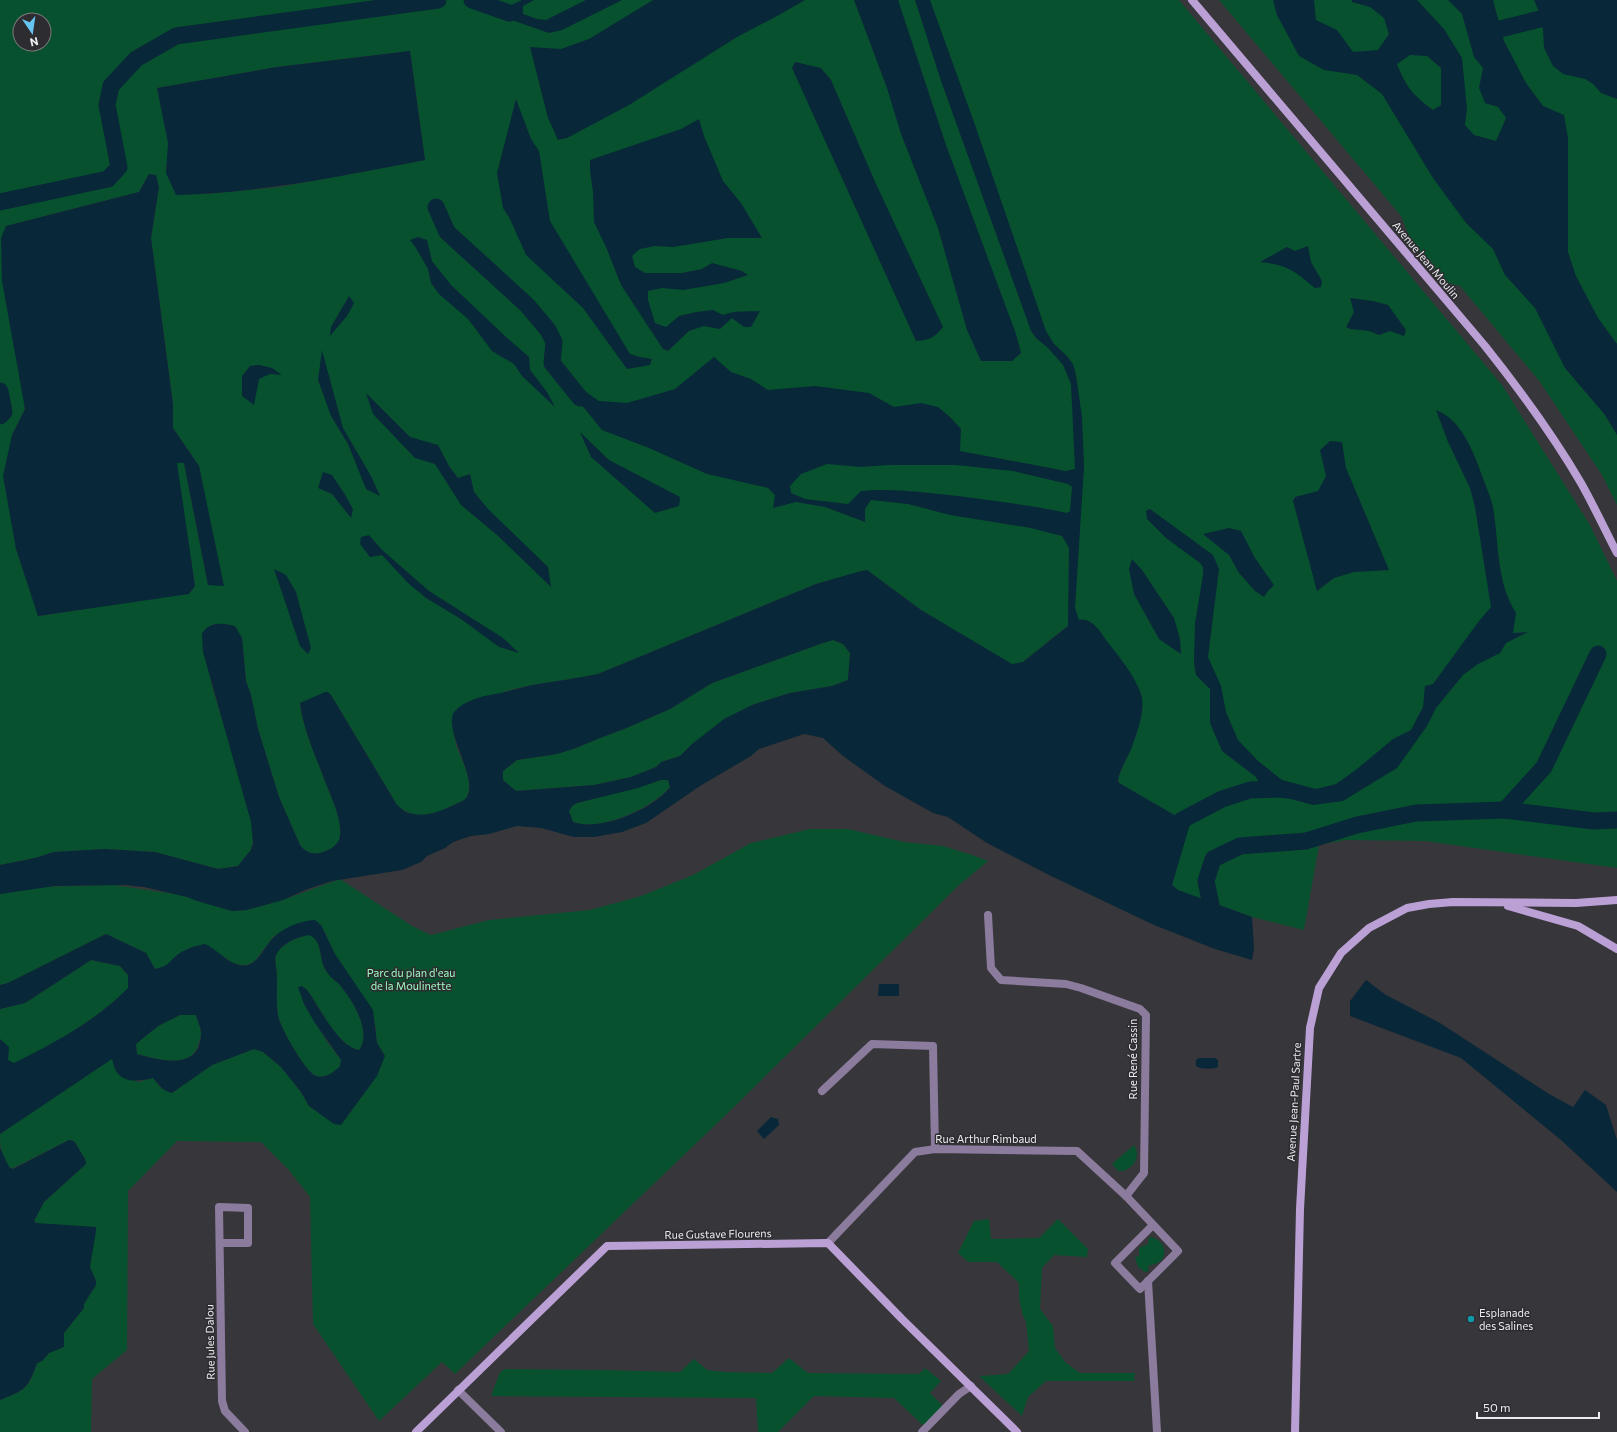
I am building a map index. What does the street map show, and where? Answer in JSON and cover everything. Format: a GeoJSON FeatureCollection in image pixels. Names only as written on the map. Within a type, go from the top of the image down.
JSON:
{"type":"FeatureCollection","features":[{"type":"Feature","properties":{"kind":"main road","name":"Avenue Jean Moulin"},"geometry":{"type":"LineString","coordinates":[[1192,0],[1514,382],[1581,483],[1617,553]]}},
{"type":"Feature","properties":{"kind":"main road","name":"Avenue Jean-Paul Sartre"},"geometry":{"type":"LineString","coordinates":[[1295,1432],[1300,1209],[1310,1028],[1319,988],[1341,953],[1369,928],[1406,908],[1453,902],[1576,903],[1617,900]]}},
{"type":"Feature","properties":{"kind":"main road","name":"Avenue Jean-Paul Sartre"},"geometry":{"type":"LineString","coordinates":[[1498,903],[1578,926],[1617,949]]}},
{"type":"Feature","properties":{"kind":"main road"},"geometry":{"type":"LineString","coordinates":[[828,1243],[902,1319],[1017,1432]]}},
{"type":"Feature","properties":{"kind":"main road","name":"Rue Gustave Flourens"},"geometry":{"type":"LineString","coordinates":[[416,1432],[607,1246],[828,1243]]}},
{"type":"Feature","properties":{"kind":"street","name":"Rue René Cassin"},"geometry":{"type":"LineString","coordinates":[[988,915],[991,968],[1001,980],[1073,986],[1140,1009],[1146,1015],[1144,1173],[1126,1196]]}},
{"type":"Feature","properties":{"kind":"street"},"geometry":{"type":"LineString","coordinates":[[822,1091],[872,1044],[933,1046],[935,1149]]}},
{"type":"Feature","properties":{"kind":"street","name":"Rue Arthur Rimbaud"},"geometry":{"type":"LineString","coordinates":[[828,1243],[915,1152],[935,1149],[1076,1152],[1126,1196],[1152,1226],[1178,1251],[1148,1281]]}},
{"type":"Feature","properties":{"kind":"street","name":"Rue Jules Dalou"},"geometry":{"type":"LineString","coordinates":[[220,1243],[248,1243],[248,1208],[219,1207],[222,1406],[229,1416],[245,1432]]}},
{"type":"Feature","properties":{"kind":"street"},"geometry":{"type":"LineString","coordinates":[[1148,1281],[1140,1289],[1115,1263],[1152,1226]]}},
{"type":"Feature","properties":{"kind":"street"},"geometry":{"type":"LineString","coordinates":[[1148,1281],[1157,1432]]}},
{"type":"Feature","properties":{"kind":"street"},"geometry":{"type":"LineString","coordinates":[[922,1432],[959,1394],[971,1386]]}},
{"type":"Feature","properties":{"kind":"street"},"geometry":{"type":"LineString","coordinates":[[458,1390],[501,1432]]}},
{"type":"Feature","properties":{"kind":"green space"},"geometry":{"type":"Polygon","coordinates":[[[0,0],[1179,0],[1502,385],[1590,525],[1617,581],[1617,868],[1425,841],[1345,840],[1319,845],[1304,930],[1252,917],[1177,890],[1172,885],[1189,824],[1119,783],[1118,778],[1137,733],[1070,624],[1023,662],[1012,665],[921,610],[867,570],[816,584],[598,674],[507,691],[452,717],[456,745],[467,772],[469,785],[468,792],[466,799],[431,814],[414,814],[405,811],[397,805],[331,695],[300,703],[303,721],[335,806],[340,824],[338,843],[328,850],[316,853],[308,852],[300,845],[279,797],[258,729],[251,695],[246,681],[242,638],[231,625],[214,624],[204,630],[208,666],[212,686],[248,805],[254,835],[251,850],[238,866],[218,869],[155,852],[105,849],[54,852],[35,858],[0,865],[0,0]],[[410,51],[277,67],[157,88],[169,143],[166,173],[206,194],[280,187],[425,160],[410,51]],[[149,174],[139,192],[6,226],[25,409],[12,435],[38,616],[189,593],[195,586],[176,463],[184,463],[208,585],[199,466],[173,428],[173,404],[151,238],[159,187],[149,174]]]}},
{"type":"Feature","properties":{"kind":"green space"},"geometry":{"type":"Polygon","coordinates":[[[1219,0],[1617,0],[1617,505],[1602,475],[1540,382],[1460,286],[1448,283],[1413,246],[1401,216],[1219,0]]]}},
{"type":"Feature","properties":{"kind":"green space"},"geometry":{"type":"Polygon","coordinates":[[[833,640],[843,644],[850,653],[848,680],[832,686],[790,693],[752,705],[692,744],[680,756],[661,762],[656,767],[631,777],[594,785],[516,791],[503,781],[503,771],[517,760],[557,754],[576,748],[670,709],[712,683],[833,640]]]}},
{"type":"Feature","properties":{"kind":"green space"},"geometry":{"type":"Polygon","coordinates":[[[661,780],[668,780],[670,787],[662,795],[639,810],[611,821],[597,824],[573,822],[569,811],[572,806],[577,803],[661,780]]]}},
{"type":"Feature","properties":{"kind":"green space","name":"Parc du plan d'eau de la Moulinette"},"geometry":{"type":"Polygon","coordinates":[[[810,829],[848,829],[904,842],[943,846],[988,861],[959,885],[734,1107],[455,1374],[442,1362],[379,1421],[313,1324],[310,1197],[288,1169],[261,1142],[177,1141],[128,1191],[127,1350],[92,1379],[91,1432],[0,1432],[0,1400],[25,1388],[37,1363],[42,1361],[49,1353],[64,1346],[64,1333],[84,1308],[84,1304],[96,1285],[96,1281],[90,1269],[90,1261],[34,1221],[44,1202],[86,1164],[85,1159],[74,1141],[69,1140],[11,1169],[3,1157],[0,1134],[112,1058],[116,1071],[138,1082],[153,1078],[161,1088],[172,1093],[212,1065],[254,1049],[263,1052],[281,1067],[301,1092],[309,1106],[327,1118],[385,1056],[377,1043],[376,1028],[365,1000],[334,954],[328,942],[326,933],[286,929],[273,937],[255,961],[247,965],[233,963],[215,951],[195,946],[176,956],[165,967],[155,969],[146,953],[106,934],[8,983],[0,985],[0,894],[37,887],[114,885],[181,895],[232,911],[247,910],[291,897],[340,879],[412,926],[431,935],[489,920],[590,910],[641,896],[693,875],[751,843],[810,829]]]}},
{"type":"Feature","properties":{"kind":"green space"},"geometry":{"type":"Polygon","coordinates":[[[309,934],[317,941],[322,962],[327,972],[349,997],[359,1015],[363,1034],[363,1043],[359,1050],[351,1047],[343,1041],[336,1034],[307,990],[304,1004],[328,1043],[341,1060],[340,1067],[338,1069],[322,1077],[316,1076],[306,1067],[283,1029],[277,1010],[276,955],[286,944],[309,934]]]}},
{"type":"Feature","properties":{"kind":"green space"},"geometry":{"type":"Polygon","coordinates":[[[91,960],[120,966],[128,975],[129,988],[103,1011],[59,1039],[14,1064],[8,1060],[0,1039],[0,1009],[25,1003],[91,960]]]}},
{"type":"Feature","properties":{"kind":"green space"},"geometry":{"type":"Polygon","coordinates":[[[180,1015],[196,1015],[200,1028],[201,1034],[199,1042],[195,1051],[190,1057],[173,1061],[137,1054],[136,1044],[158,1026],[180,1015]]]}},
{"type":"Feature","properties":{"kind":"green space"},"geometry":{"type":"Polygon","coordinates":[[[1134,1145],[1137,1154],[1134,1163],[1128,1169],[1118,1171],[1112,1164],[1134,1145]]]}},
{"type":"Feature","properties":{"kind":"green space"},"geometry":{"type":"Polygon","coordinates":[[[989,1219],[991,1239],[1039,1238],[1058,1219],[1088,1249],[1087,1257],[1054,1255],[1042,1268],[1040,1309],[1053,1326],[1055,1348],[1065,1362],[1080,1373],[1135,1373],[1134,1381],[1046,1381],[1028,1397],[1022,1416],[979,1376],[1008,1374],[1029,1351],[1026,1322],[1019,1299],[1019,1283],[997,1262],[968,1262],[958,1253],[974,1221],[989,1219]]]}},
{"type":"Feature","properties":{"kind":"green space"},"geometry":{"type":"Polygon","coordinates":[[[1149,1237],[1153,1237],[1162,1244],[1164,1254],[1160,1261],[1148,1266],[1149,1271],[1145,1272],[1138,1267],[1135,1257],[1139,1256],[1139,1248],[1148,1244],[1149,1237]]]}},
{"type":"Feature","properties":{"kind":"green space"},"geometry":{"type":"Polygon","coordinates":[[[789,1358],[808,1373],[919,1374],[925,1368],[941,1381],[930,1393],[945,1408],[926,1428],[894,1398],[814,1396],[778,1432],[758,1432],[756,1398],[491,1396],[500,1372],[505,1369],[680,1372],[694,1359],[707,1370],[772,1373],[789,1358]]]}},
{"type":"Feature","properties":{"kind":"water"},"geometry":{"type":"Polygon","coordinates":[[[522,0],[534,0],[523,6],[523,14],[537,19],[546,20],[586,0],[622,0],[562,30],[549,33],[468,5],[500,5],[507,7],[522,0]]]}},
{"type":"Feature","properties":{"kind":"water"},"geometry":{"type":"Polygon","coordinates":[[[653,0],[805,0],[737,37],[629,105],[567,138],[558,140],[548,118],[530,47],[561,49],[589,39],[653,0]]]}},
{"type":"Feature","properties":{"kind":"water"},"geometry":{"type":"Polygon","coordinates":[[[854,0],[898,0],[946,145],[1016,334],[1021,353],[1012,361],[981,361],[967,330],[938,228],[901,134],[887,88],[854,0]]]}},
{"type":"Feature","properties":{"kind":"water"},"geometry":{"type":"Polygon","coordinates":[[[915,0],[930,0],[1046,331],[1054,344],[1073,364],[1076,375],[1082,417],[1084,467],[1075,608],[1079,620],[1087,621],[1095,626],[1121,659],[1135,680],[1142,700],[1142,714],[1138,728],[1132,747],[1120,772],[1118,781],[1119,783],[1190,824],[1172,885],[1178,890],[1252,917],[1254,948],[1252,960],[1215,949],[1154,925],[1051,876],[987,843],[948,817],[933,813],[885,786],[843,756],[823,738],[804,734],[759,749],[751,756],[700,786],[646,823],[622,832],[594,837],[574,837],[541,828],[517,826],[489,834],[471,836],[453,842],[445,848],[427,856],[421,862],[402,870],[332,881],[308,889],[283,900],[247,910],[232,911],[187,897],[144,887],[125,885],[55,886],[0,894],[0,865],[35,858],[54,852],[105,849],[155,852],[218,869],[238,866],[251,850],[253,843],[251,822],[203,652],[202,634],[212,625],[226,624],[235,626],[242,638],[246,681],[251,695],[258,729],[279,797],[300,845],[308,852],[314,853],[322,852],[333,847],[338,843],[340,833],[340,824],[335,806],[303,721],[300,703],[325,692],[328,692],[331,695],[397,805],[404,811],[421,815],[450,807],[465,799],[468,794],[469,782],[467,772],[452,727],[452,718],[455,711],[460,706],[478,698],[530,686],[598,674],[816,584],[867,570],[921,610],[1012,664],[1023,662],[1068,626],[1069,548],[1062,536],[1031,528],[950,515],[908,504],[871,500],[865,509],[865,522],[825,507],[796,502],[773,508],[775,495],[768,488],[707,474],[649,448],[602,430],[559,377],[579,387],[599,401],[627,403],[675,389],[714,357],[731,372],[751,379],[768,390],[815,386],[869,393],[894,407],[921,403],[938,407],[961,429],[960,451],[1066,471],[1075,469],[1071,384],[1063,365],[1031,331],[941,81],[915,0]],[[827,464],[801,474],[790,486],[791,493],[805,499],[848,504],[861,491],[910,491],[999,501],[1067,513],[1070,511],[1072,487],[1068,484],[1013,471],[956,465],[889,465],[861,467],[827,464]],[[833,640],[712,683],[670,709],[576,748],[557,754],[517,760],[503,771],[503,780],[516,791],[594,785],[631,777],[656,767],[661,762],[680,756],[692,744],[724,719],[752,705],[790,693],[832,686],[848,680],[850,653],[843,644],[833,640]],[[661,780],[638,788],[577,803],[572,806],[569,811],[573,822],[597,824],[626,816],[652,803],[670,787],[668,780],[661,780]]]}},
{"type":"Feature","properties":{"kind":"water"},"geometry":{"type":"Polygon","coordinates":[[[1273,0],[1314,0],[1316,20],[1337,30],[1353,52],[1378,50],[1389,34],[1384,18],[1370,7],[1352,2],[1352,0],[1417,0],[1444,29],[1462,58],[1467,109],[1465,125],[1474,135],[1496,141],[1506,118],[1498,107],[1485,103],[1479,88],[1483,68],[1474,57],[1462,14],[1448,0],[1493,0],[1504,41],[1526,83],[1543,106],[1564,115],[1568,138],[1568,252],[1576,276],[1598,318],[1617,344],[1617,435],[1605,415],[1565,368],[1535,308],[1505,275],[1493,249],[1466,223],[1433,178],[1382,94],[1357,75],[1324,70],[1299,56],[1277,15],[1273,0]],[[1410,55],[1397,64],[1407,85],[1420,100],[1433,110],[1441,105],[1441,68],[1427,56],[1410,55]]]}},
{"type":"Feature","properties":{"kind":"water"},"geometry":{"type":"Polygon","coordinates":[[[1534,0],[1617,0],[1617,99],[1601,93],[1593,84],[1585,79],[1563,74],[1553,66],[1544,48],[1543,30],[1539,12],[1534,0]]]}},
{"type":"Feature","properties":{"kind":"water"},"geometry":{"type":"Polygon","coordinates":[[[410,51],[425,160],[301,183],[239,191],[176,195],[166,173],[168,143],[157,88],[277,67],[410,51]]]}},
{"type":"Feature","properties":{"kind":"water"},"geometry":{"type":"Polygon","coordinates":[[[795,62],[821,68],[831,80],[876,184],[943,327],[931,338],[916,341],[792,68],[795,62]]]}},
{"type":"Feature","properties":{"kind":"water"},"geometry":{"type":"Polygon","coordinates":[[[516,99],[531,139],[539,151],[550,221],[630,354],[652,359],[650,365],[627,369],[583,308],[526,255],[510,219],[503,208],[497,173],[516,99]]]}},
{"type":"Feature","properties":{"kind":"water"},"geometry":{"type":"Polygon","coordinates":[[[699,119],[704,136],[723,181],[741,203],[762,238],[728,238],[673,247],[655,246],[640,249],[632,256],[635,267],[645,273],[682,273],[702,269],[712,263],[742,271],[748,275],[724,283],[683,290],[662,288],[648,291],[648,300],[655,323],[666,327],[679,316],[696,312],[713,310],[723,315],[737,312],[760,311],[751,327],[744,327],[732,318],[720,329],[704,326],[689,331],[668,351],[663,349],[621,285],[594,222],[590,160],[681,129],[699,119]]]}},
{"type":"Feature","properties":{"kind":"water"},"geometry":{"type":"Polygon","coordinates":[[[149,174],[156,175],[159,187],[151,238],[173,404],[173,428],[199,466],[224,586],[208,585],[184,463],[177,463],[195,586],[189,594],[38,616],[16,549],[3,476],[12,435],[25,409],[2,281],[1,238],[6,226],[139,192],[149,174]]]}},
{"type":"Feature","properties":{"kind":"water"},"geometry":{"type":"Polygon","coordinates":[[[418,237],[427,240],[432,261],[451,285],[529,357],[530,370],[547,392],[555,407],[522,376],[514,364],[492,351],[468,319],[439,294],[431,283],[428,269],[410,240],[418,237]]]}},
{"type":"Feature","properties":{"kind":"water"},"geometry":{"type":"Polygon","coordinates":[[[1308,246],[1311,262],[1322,281],[1321,287],[1315,288],[1296,273],[1284,267],[1260,262],[1287,247],[1295,251],[1308,246]]]}},
{"type":"Feature","properties":{"kind":"water"},"geometry":{"type":"Polygon","coordinates":[[[349,296],[354,303],[347,316],[330,336],[331,327],[349,296]]]}},
{"type":"Feature","properties":{"kind":"water"},"geometry":{"type":"Polygon","coordinates":[[[1350,298],[1373,301],[1388,305],[1406,330],[1404,336],[1390,331],[1379,335],[1369,331],[1350,329],[1346,327],[1354,312],[1350,298]]]}},
{"type":"Feature","properties":{"kind":"water"},"geometry":{"type":"Polygon","coordinates":[[[322,350],[343,428],[371,476],[380,496],[366,489],[348,444],[331,416],[318,380],[322,350]]]}},
{"type":"Feature","properties":{"kind":"water"},"geometry":{"type":"Polygon","coordinates":[[[259,365],[272,368],[282,375],[270,374],[259,379],[254,405],[242,396],[242,376],[250,366],[259,365]]]}},
{"type":"Feature","properties":{"kind":"water"},"geometry":{"type":"Polygon","coordinates":[[[366,393],[410,437],[438,445],[449,466],[458,478],[470,474],[474,492],[488,509],[548,567],[551,587],[497,535],[461,505],[435,464],[415,458],[373,414],[366,393]]]}},
{"type":"Feature","properties":{"kind":"water"},"geometry":{"type":"Polygon","coordinates":[[[1436,410],[1454,422],[1461,430],[1472,450],[1493,507],[1499,562],[1505,588],[1516,613],[1513,633],[1528,632],[1506,643],[1500,653],[1478,664],[1463,675],[1436,708],[1427,726],[1397,768],[1343,801],[1313,805],[1291,799],[1250,794],[1260,785],[1256,777],[1222,751],[1210,723],[1210,689],[1196,675],[1194,663],[1195,623],[1203,567],[1200,563],[1166,538],[1147,519],[1146,511],[1150,509],[1213,555],[1219,569],[1208,657],[1221,686],[1226,712],[1238,740],[1257,760],[1282,780],[1316,789],[1336,784],[1357,769],[1393,739],[1411,730],[1423,707],[1425,686],[1433,684],[1491,607],[1475,507],[1470,488],[1448,442],[1436,410]]]}},
{"type":"Feature","properties":{"kind":"water"},"geometry":{"type":"Polygon","coordinates":[[[580,432],[609,460],[680,497],[679,506],[655,513],[591,457],[580,432]]]}},
{"type":"Feature","properties":{"kind":"water"},"geometry":{"type":"Polygon","coordinates":[[[1330,441],[1342,442],[1346,468],[1389,570],[1354,572],[1334,578],[1317,591],[1293,501],[1295,497],[1318,491],[1326,476],[1320,450],[1330,441]]]}},
{"type":"Feature","properties":{"kind":"water"},"geometry":{"type":"Polygon","coordinates":[[[323,472],[332,475],[344,493],[353,509],[351,518],[332,494],[318,488],[323,472]]]}},
{"type":"Feature","properties":{"kind":"water"},"geometry":{"type":"Polygon","coordinates":[[[1229,528],[1241,531],[1255,558],[1274,585],[1264,597],[1255,591],[1239,573],[1229,555],[1203,534],[1229,528]]]}},
{"type":"Feature","properties":{"kind":"water"},"geometry":{"type":"Polygon","coordinates":[[[369,535],[381,549],[429,591],[503,638],[519,653],[499,647],[461,619],[426,598],[408,583],[382,555],[370,557],[360,544],[361,537],[369,535]]]}},
{"type":"Feature","properties":{"kind":"water"},"geometry":{"type":"Polygon","coordinates":[[[1132,559],[1142,570],[1174,618],[1180,639],[1181,654],[1159,639],[1134,594],[1129,569],[1132,559]]]}},
{"type":"Feature","properties":{"kind":"water"},"geometry":{"type":"Polygon","coordinates":[[[274,569],[286,575],[296,592],[311,648],[308,654],[300,646],[274,569]]]}},
{"type":"Feature","properties":{"kind":"water"},"geometry":{"type":"Polygon","coordinates":[[[315,920],[321,925],[335,954],[373,1010],[377,1043],[385,1056],[377,1076],[341,1125],[334,1124],[309,1106],[301,1092],[281,1067],[263,1052],[254,1049],[212,1065],[172,1093],[164,1089],[153,1078],[138,1081],[123,1078],[116,1071],[112,1059],[0,1134],[0,1039],[9,1047],[8,1060],[14,1063],[59,1039],[102,1011],[128,988],[128,975],[120,966],[91,960],[25,1003],[0,1009],[0,985],[8,983],[106,934],[146,953],[155,969],[165,966],[186,950],[205,944],[234,963],[239,965],[250,964],[259,957],[269,942],[277,934],[292,925],[315,920]],[[309,935],[290,941],[282,947],[276,955],[277,1010],[283,1029],[306,1067],[316,1076],[322,1077],[332,1073],[338,1068],[341,1060],[315,1023],[304,1004],[298,987],[302,986],[307,990],[336,1034],[351,1047],[359,1050],[363,1043],[363,1034],[359,1015],[349,997],[327,972],[322,962],[319,946],[314,938],[309,935]],[[180,1015],[158,1026],[136,1044],[137,1054],[157,1059],[178,1060],[187,1058],[194,1053],[199,1045],[201,1033],[196,1015],[180,1015]]]}},
{"type":"Feature","properties":{"kind":"water"},"geometry":{"type":"Polygon","coordinates":[[[1366,980],[1386,995],[1440,1023],[1549,1094],[1573,1107],[1585,1090],[1606,1105],[1617,1140],[1617,1192],[1561,1140],[1461,1058],[1350,1016],[1350,1001],[1366,980]]]}},
{"type":"Feature","properties":{"kind":"water"},"geometry":{"type":"Polygon","coordinates":[[[879,984],[899,984],[899,996],[878,996],[879,984]]]}},
{"type":"Feature","properties":{"kind":"water"},"geometry":{"type":"Polygon","coordinates":[[[1199,1058],[1215,1058],[1218,1060],[1218,1067],[1207,1069],[1198,1067],[1196,1066],[1196,1060],[1199,1058]]]}},
{"type":"Feature","properties":{"kind":"water"},"geometry":{"type":"Polygon","coordinates":[[[771,1117],[778,1119],[779,1125],[764,1139],[757,1131],[771,1117]]]}},
{"type":"Feature","properties":{"kind":"water"},"geometry":{"type":"Polygon","coordinates":[[[69,1140],[74,1141],[85,1159],[86,1164],[44,1202],[34,1221],[36,1223],[96,1227],[90,1267],[96,1281],[96,1285],[84,1304],[84,1308],[64,1333],[64,1347],[49,1353],[42,1361],[37,1363],[31,1378],[24,1388],[15,1394],[0,1400],[0,1148],[9,1167],[13,1169],[69,1140]]]}},
{"type":"Feature","properties":{"kind":"waterway"},"geometry":{"type":"LineString","coordinates":[[0,202],[108,179],[119,167],[107,105],[111,86],[136,59],[176,36],[438,0]]}},
{"type":"Feature","properties":{"kind":"waterway"},"geometry":{"type":"LineString","coordinates":[[472,0],[509,13]]}},
{"type":"Feature","properties":{"kind":"waterway"},"geometry":{"type":"LineString","coordinates":[[1491,41],[1487,33],[1540,19]]}},
{"type":"Feature","properties":{"kind":"waterway"},"geometry":{"type":"LineString","coordinates":[[436,207],[447,232],[527,305],[548,330],[554,342],[552,363],[580,398]]}},
{"type":"Feature","properties":{"kind":"waterway"},"geometry":{"type":"LineString","coordinates":[[0,391],[4,412],[0,416]]}},
{"type":"Feature","properties":{"kind":"waterway"},"geometry":{"type":"LineString","coordinates":[[1598,654],[1544,767],[1505,810],[1594,821],[1617,820]]}},
{"type":"Feature","properties":{"kind":"waterway"},"geometry":{"type":"LineString","coordinates":[[1170,839],[1182,820],[1222,799],[1250,790],[1278,789]]}},
{"type":"Feature","properties":{"kind":"waterway"},"geometry":{"type":"LineString","coordinates":[[1211,920],[1212,910],[1206,881],[1213,859],[1240,846],[1306,841],[1357,825],[1416,813],[1505,810]]}},
{"type":"Feature","properties":{"kind":"place","name":"Esplanade des Salines"},"geometry":{"type":"Point","coordinates":[1471,1319]}}]}
